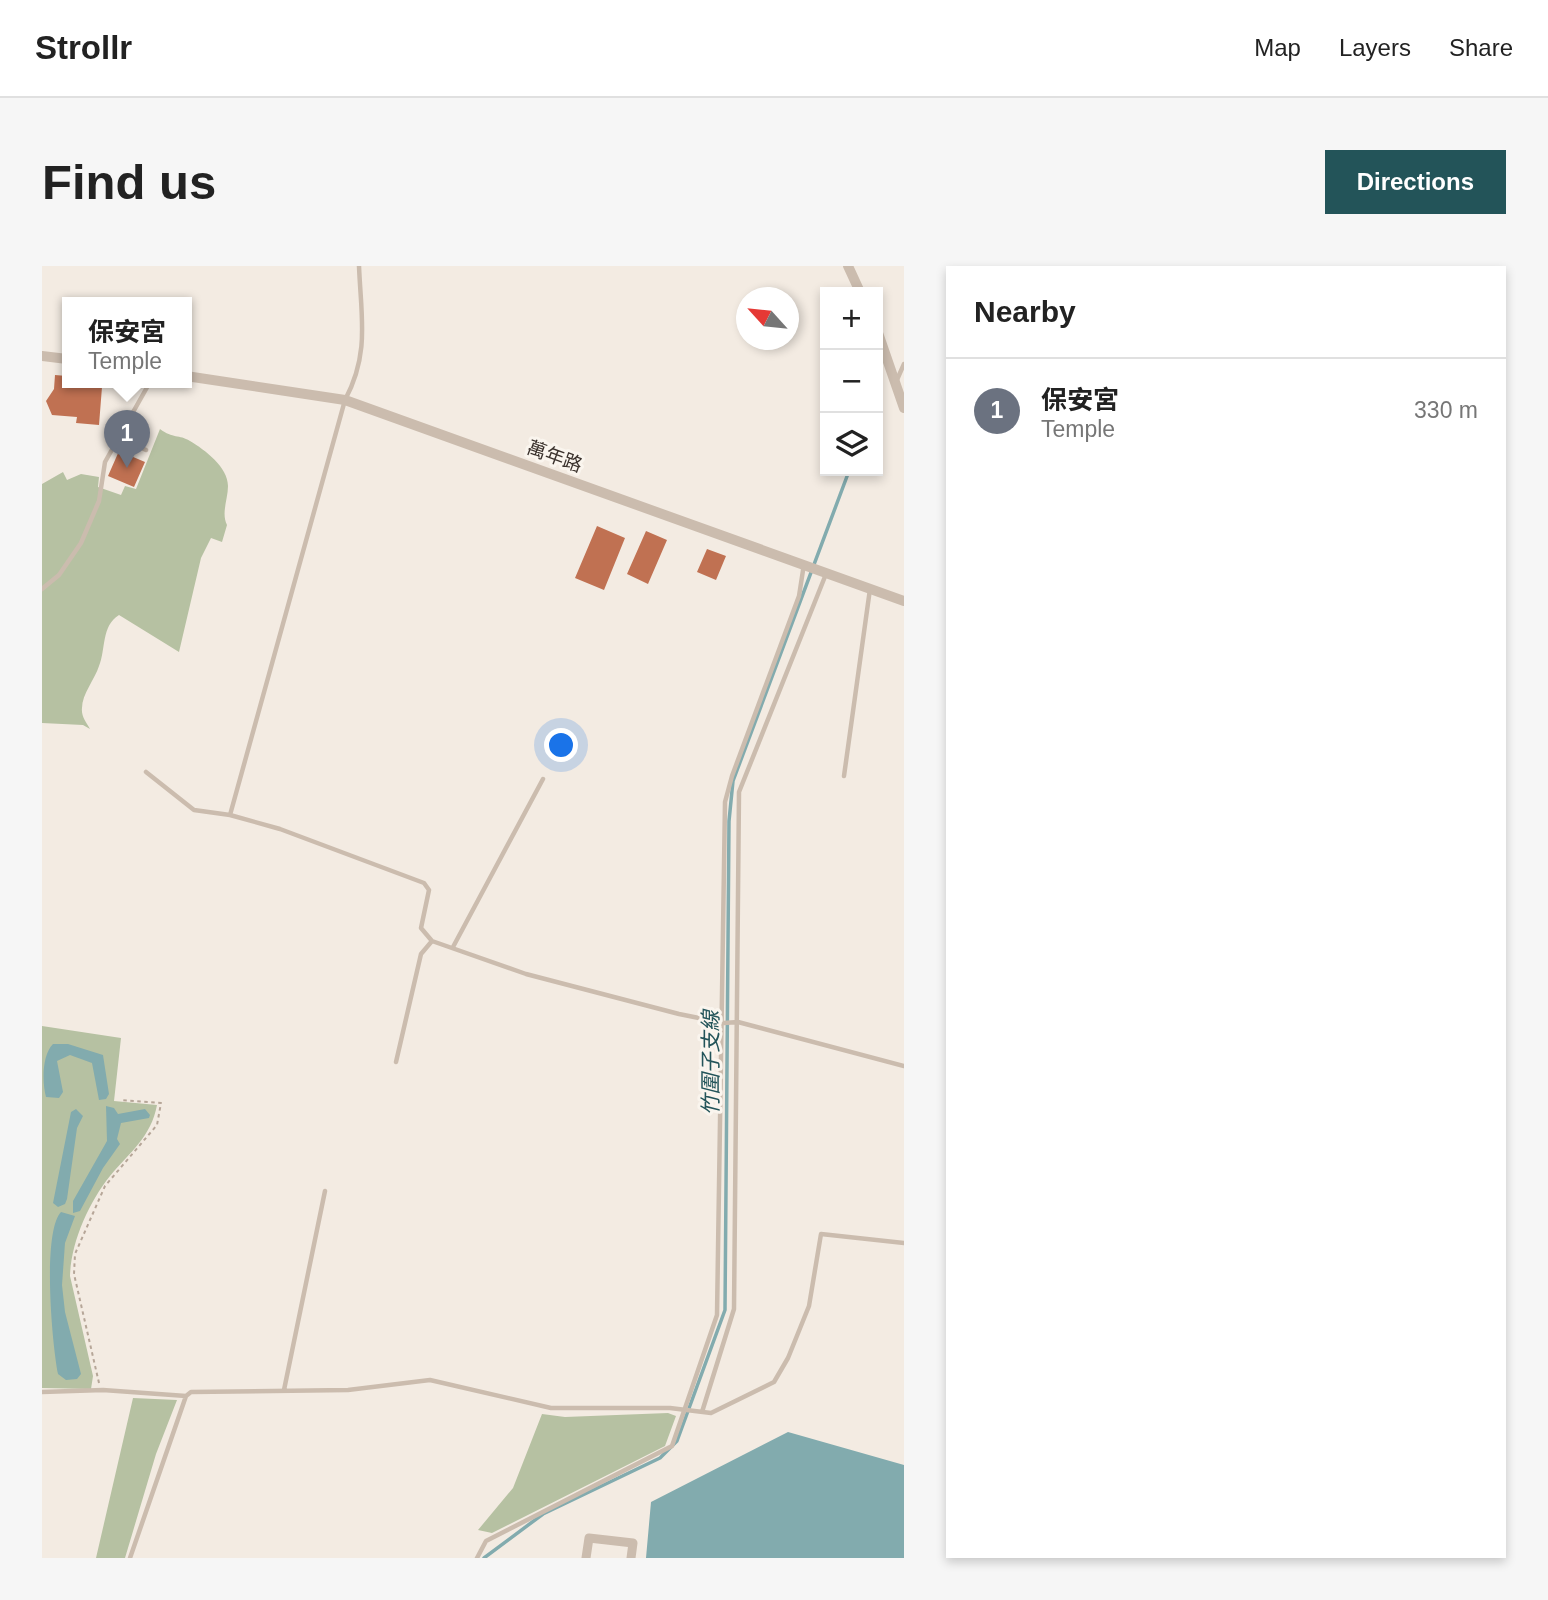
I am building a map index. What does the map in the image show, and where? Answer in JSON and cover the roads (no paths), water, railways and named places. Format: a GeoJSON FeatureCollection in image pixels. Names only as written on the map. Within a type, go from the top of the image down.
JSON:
{"type":"FeatureCollection","features":[{"type":"Feature","properties":{"kind":"street"},"geometry":{"type":"LineString","coordinates":[[848,266],[858,287]]}},
{"type":"Feature","properties":{"kind":"street"},"geometry":{"type":"LineString","coordinates":[[883,344],[894,385],[904,408]]}},
{"type":"Feature","properties":{"kind":"street"},"geometry":{"type":"LineString","coordinates":[[42,356],[62,358]]}},
{"type":"Feature","properties":{"kind":"street","name":"萬年路"},"geometry":{"type":"LineString","coordinates":[[192,377],[345,400],[904,601]]}},
{"type":"Feature","properties":{"kind":"street"},"geometry":{"type":"LineString","coordinates":[[586,1558],[589,1538],[633,1543],[631,1558]]}},
{"type":"Feature","properties":{"kind":"lane"},"geometry":{"type":"LineString","coordinates":[[230,815],[345,400],[356,379],[363,354],[359,266]]}},
{"type":"Feature","properties":{"kind":"lane"},"geometry":{"type":"LineString","coordinates":[[894,385],[904,364]]}},
{"type":"Feature","properties":{"kind":"lane"},"geometry":{"type":"LineString","coordinates":[[42,589],[58,575],[80,543],[99,502],[105,462],[147,388]]}},
{"type":"Feature","properties":{"kind":"lane"},"geometry":{"type":"LineString","coordinates":[[119,438],[146,450]]}},
{"type":"Feature","properties":{"kind":"lane"},"geometry":{"type":"LineString","coordinates":[[477,1558],[486,1542],[672,1446],[718,1315],[725,802],[799,596],[804,564]]}},
{"type":"Feature","properties":{"kind":"lane"},"geometry":{"type":"LineString","coordinates":[[702,1412],[734,1309],[739,792],[827,572]]}},
{"type":"Feature","properties":{"kind":"lane"},"geometry":{"type":"LineString","coordinates":[[844,776],[870,588]]}},
{"type":"Feature","properties":{"kind":"lane"},"geometry":{"type":"LineString","coordinates":[[146,772],[194,810],[230,815],[280,829],[424,883],[429,890],[421,928],[432,941],[526,974],[724,1023],[738,1022],[904,1066]]}},
{"type":"Feature","properties":{"kind":"lane"},"geometry":{"type":"LineString","coordinates":[[453,947],[543,779]]}},
{"type":"Feature","properties":{"kind":"lane"},"geometry":{"type":"LineString","coordinates":[[396,1062],[421,954],[432,941]]}},
{"type":"Feature","properties":{"kind":"lane"},"geometry":{"type":"LineString","coordinates":[[284,1390],[325,1191]]}},
{"type":"Feature","properties":{"kind":"lane"},"geometry":{"type":"LineString","coordinates":[[130,1558],[186,1396],[191,1392],[348,1390],[430,1380],[551,1408],[683,1410],[711,1413],[774,1382],[789,1358],[809,1306],[821,1234],[904,1242]]}},
{"type":"Feature","properties":{"kind":"lane"},"geometry":{"type":"LineString","coordinates":[[42,1392],[101,1391],[186,1396]]}},
{"type":"Feature","properties":{"kind":"water"},"geometry":{"type":"Polygon","coordinates":[[[53,1044],[68,1044],[103,1055],[109,1094],[106,1099],[99,1100],[92,1063],[70,1055],[57,1061],[63,1092],[59,1098],[46,1097],[44,1069],[53,1044]]]}},
{"type":"Feature","properties":{"kind":"water"},"geometry":{"type":"Polygon","coordinates":[[[106,1106],[114,1108],[118,1114],[145,1109],[150,1115],[149,1118],[121,1123],[117,1139],[120,1144],[103,1168],[80,1211],[73,1213],[73,1201],[107,1141],[106,1106]]]}},
{"type":"Feature","properties":{"kind":"water"},"geometry":{"type":"Polygon","coordinates":[[[76,1109],[83,1116],[77,1128],[67,1199],[65,1204],[58,1207],[53,1203],[71,1112],[76,1109]]]}},
{"type":"Feature","properties":{"kind":"water"},"geometry":{"type":"Polygon","coordinates":[[[61,1212],[75,1216],[65,1243],[62,1285],[65,1312],[81,1374],[77,1379],[66,1380],[58,1374],[50,1289],[52,1242],[55,1223],[61,1212]]]}},
{"type":"Feature","properties":{"kind":"water"},"geometry":{"type":"Polygon","coordinates":[[[788,1432],[904,1465],[904,1558],[646,1558],[651,1502],[788,1432]]]}},
{"type":"Feature","properties":{"kind":"waterway","name":"竹圍子支線"},"geometry":{"type":"LineString","coordinates":[[484,1558],[543,1514],[660,1458],[677,1441],[725,1310],[729,821],[733,781],[847,476]]}},
{"type":"Feature","properties":{"kind":"place","name":"保安宮"},"geometry":{"type":"Point","coordinates":[127,468]}}]}
